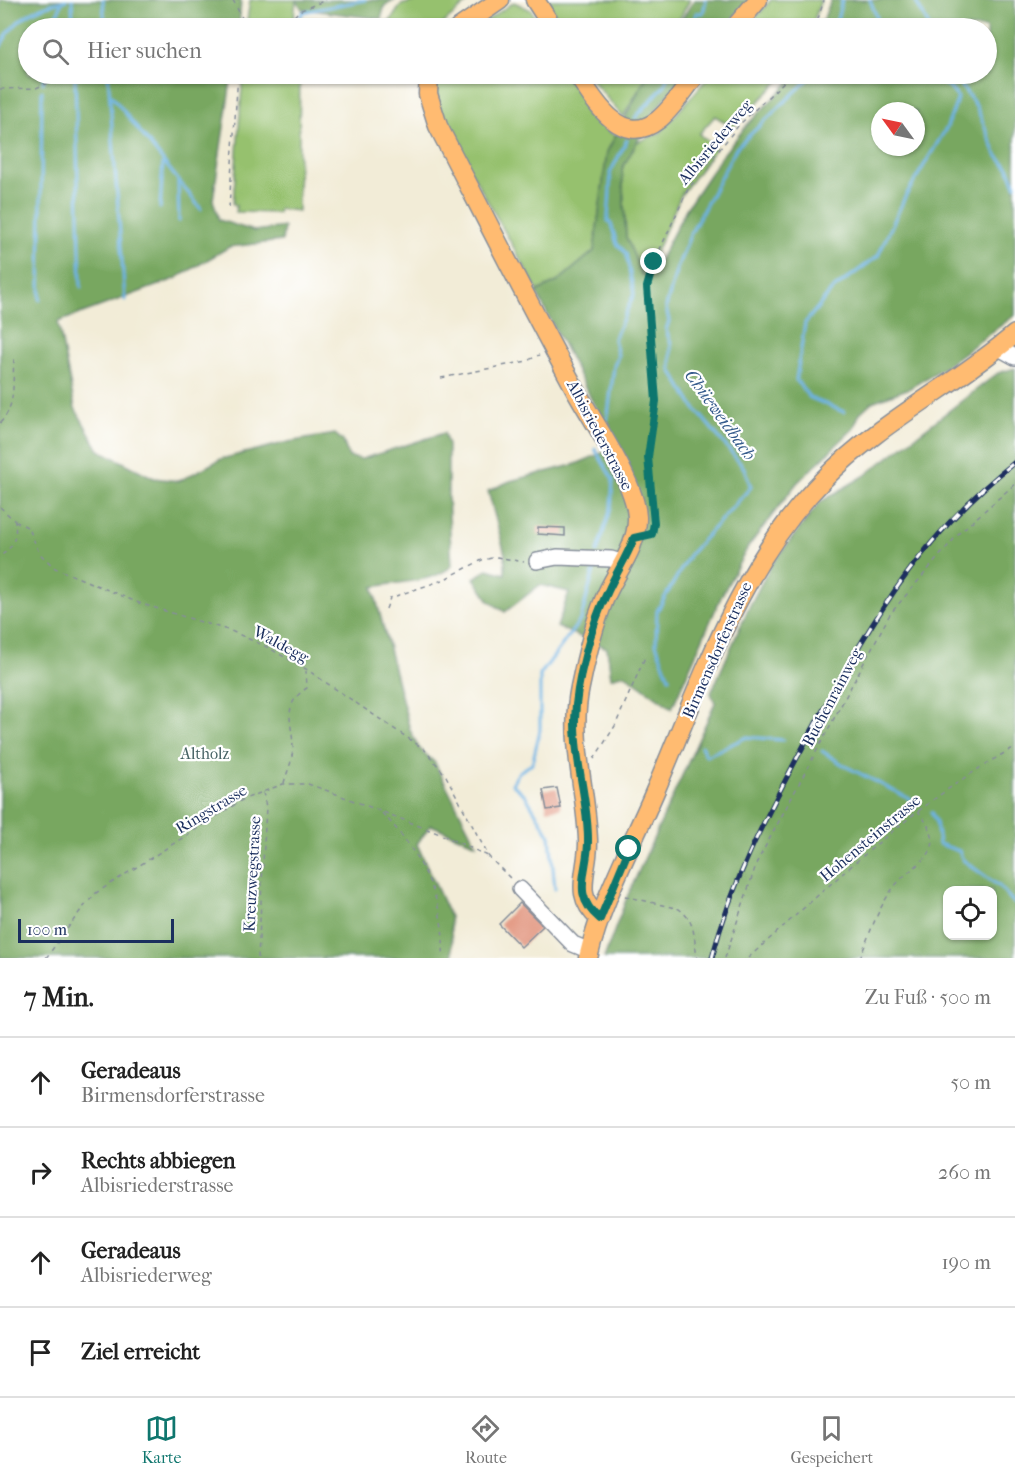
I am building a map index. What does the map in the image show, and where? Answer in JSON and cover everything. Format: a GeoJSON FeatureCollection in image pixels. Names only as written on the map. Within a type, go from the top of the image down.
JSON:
{"type":"FeatureCollection","features":[{"type":"Feature","properties":{"kind":"main road"},"geometry":{"type":"LineString","coordinates":[[474,18],[500,0]]}},
{"type":"Feature","properties":{"kind":"main road"},"geometry":{"type":"LineString","coordinates":[[535,0],[547,18]]}},
{"type":"Feature","properties":{"kind":"main road"},"geometry":{"type":"LineString","coordinates":[[743,18],[758,0]]}},
{"type":"Feature","properties":{"kind":"main road","name":"Albisriederstrasse"},"geometry":{"type":"LineString","coordinates":[[428,84],[428,94],[434,118],[553,347],[631,490],[637,518],[634,538],[624,563],[601,607],[579,687],[575,718],[588,844],[582,897],[587,907],[600,919]]}},
{"type":"Feature","properties":{"kind":"main road"},"geometry":{"type":"LineString","coordinates":[[584,84],[606,114],[618,125],[634,129],[649,126],[661,118],[689,84]]}},
{"type":"Feature","properties":{"kind":"main road","name":"Birmensdorferstrasse"},"geometry":{"type":"LineString","coordinates":[[589,954],[600,919],[729,616],[765,551],[800,506],[850,454],[999,348],[1015,334]]}},
{"type":"Feature","properties":{"kind":"lane"},"geometry":{"type":"LineString","coordinates":[[999,348],[1015,357]]}},
{"type":"Feature","properties":{"kind":"lane"},"geometry":{"type":"LineString","coordinates":[[537,561],[557,557],[611,559],[624,563]]}},
{"type":"Feature","properties":{"kind":"lane"},"geometry":{"type":"LineString","coordinates":[[520,889],[573,944],[589,954]]}},
{"type":"Feature","properties":{"kind":"path"},"geometry":{"type":"LineString","coordinates":[[233,0],[242,18]]}},
{"type":"Feature","properties":{"kind":"path"},"geometry":{"type":"LineString","coordinates":[[293,18],[299,11],[326,0]]}},
{"type":"Feature","properties":{"kind":"path"},"geometry":{"type":"LineString","coordinates":[[818,18],[824,0]]}},
{"type":"Feature","properties":{"kind":"path"},"geometry":{"type":"LineString","coordinates":[[0,89],[36,88],[46,84]]}},
{"type":"Feature","properties":{"kind":"path"},"geometry":{"type":"LineString","coordinates":[[230,208],[237,84]]}},
{"type":"Feature","properties":{"kind":"path","name":"Albisriederweg"},"geometry":{"type":"LineString","coordinates":[[634,538],[652,534],[654,523],[648,457],[656,401],[647,287],[654,262],[688,189],[738,126],[782,84]]}},
{"type":"Feature","properties":{"kind":"path"},"geometry":{"type":"LineString","coordinates":[[441,378],[527,361],[553,347]]}},
{"type":"Feature","properties":{"kind":"path"},"geometry":{"type":"LineString","coordinates":[[0,423],[8,414],[14,397],[14,358]]}},
{"type":"Feature","properties":{"kind":"path","name":"Buchenrainweg"},"geometry":{"type":"LineString","coordinates":[[725,958],[757,862],[890,614],[959,533],[1015,484]]}},
{"type":"Feature","properties":{"kind":"path","name":"Waldegg"},"geometry":{"type":"LineString","coordinates":[[0,507],[15,521],[29,528],[39,553],[45,560],[66,574],[139,603],[231,631],[306,669],[424,749],[447,776],[489,856]]}},
{"type":"Feature","properties":{"kind":"path"},"geometry":{"type":"LineString","coordinates":[[0,556],[10,549],[16,538],[15,521]]}},
{"type":"Feature","properties":{"kind":"path"},"geometry":{"type":"LineString","coordinates":[[386,609],[390,598],[397,593],[442,580],[482,560],[497,557],[537,561]]}},
{"type":"Feature","properties":{"kind":"path"},"geometry":{"type":"LineString","coordinates":[[579,770],[589,765],[615,726],[646,655]]}},
{"type":"Feature","properties":{"kind":"path"},"geometry":{"type":"LineString","coordinates":[[283,784],[293,755],[290,715],[292,701],[307,688],[306,669]]}},
{"type":"Feature","properties":{"kind":"path","name":"Hohensteinstrasse"},"geometry":{"type":"LineString","coordinates":[[748,958],[917,810],[986,763],[1015,747]]}},
{"type":"Feature","properties":{"kind":"path","name":"Ringstrasse"},"geometry":{"type":"LineString","coordinates":[[46,958],[96,893],[242,800],[283,784],[308,784],[440,834],[489,856]]}},
{"type":"Feature","properties":{"kind":"path","name":"Kreuzwegstrasse"},"geometry":{"type":"LineString","coordinates":[[258,958],[266,829],[263,791]]}},
{"type":"Feature","properties":{"kind":"path"},"geometry":{"type":"LineString","coordinates":[[860,958],[881,907],[892,888],[924,860],[933,847],[931,828],[917,810]]}},
{"type":"Feature","properties":{"kind":"path"},"geometry":{"type":"LineString","coordinates":[[381,813],[414,850],[436,898],[443,927],[443,958]]}},
{"type":"Feature","properties":{"kind":"path"},"geometry":{"type":"LineString","coordinates":[[489,856],[520,889]]}},
{"type":"Feature","properties":{"kind":"path"},"geometry":{"type":"LineString","coordinates":[[624,895],[679,909],[685,914],[692,922],[697,958]]}},
{"type":"Feature","properties":{"kind":"green space","name":"Altholz"},"geometry":{"type":"Polygon","coordinates":[[[0,0],[241,0],[240,18],[18,18],[18,84],[230,84],[213,200],[219,220],[254,231],[284,227],[282,241],[229,247],[175,279],[58,322],[75,408],[99,450],[154,478],[179,481],[221,459],[288,442],[335,434],[343,441],[349,457],[362,459],[444,433],[448,445],[452,566],[444,572],[424,579],[373,587],[410,730],[419,748],[435,763],[476,844],[431,825],[417,844],[450,917],[453,958],[0,958],[0,0]]]}},
{"type":"Feature","properties":{"kind":"green space"},"geometry":{"type":"Polygon","coordinates":[[[250,0],[296,0],[294,18],[247,18],[250,0]]]}},
{"type":"Feature","properties":{"kind":"green space"},"geometry":{"type":"Polygon","coordinates":[[[296,0],[396,0],[385,5],[381,18],[302,9],[296,0]]]}},
{"type":"Feature","properties":{"kind":"green space"},"geometry":{"type":"Polygon","coordinates":[[[420,0],[477,0],[467,3],[450,18],[392,18],[401,5],[420,0]]]}},
{"type":"Feature","properties":{"kind":"green space"},"geometry":{"type":"Polygon","coordinates":[[[547,0],[690,0],[680,18],[557,18],[547,0]]]}},
{"type":"Feature","properties":{"kind":"green space"},"geometry":{"type":"Polygon","coordinates":[[[694,0],[749,0],[734,18],[682,18],[694,0]]]}},
{"type":"Feature","properties":{"kind":"green space"},"geometry":{"type":"Polygon","coordinates":[[[771,0],[821,0],[815,18],[756,18],[771,0]]]}},
{"type":"Feature","properties":{"kind":"green space"},"geometry":{"type":"Polygon","coordinates":[[[831,0],[1015,0],[1015,315],[943,368],[910,388],[872,402],[860,413],[853,429],[797,483],[748,547],[722,595],[672,708],[624,674],[611,678],[607,648],[557,627],[569,592],[540,585],[505,612],[489,601],[474,578],[488,569],[505,574],[505,554],[488,491],[510,481],[576,464],[616,447],[536,292],[557,282],[594,251],[607,152],[643,84],[678,84],[653,113],[622,169],[626,237],[642,275],[658,263],[686,209],[721,157],[747,125],[787,84],[997,84],[997,18],[824,18],[831,0]]]}},
{"type":"Feature","properties":{"kind":"green space"},"geometry":{"type":"Polygon","coordinates":[[[514,2],[531,10],[536,18],[491,18],[514,2]]]}},
{"type":"Feature","properties":{"kind":"green space"},"geometry":{"type":"Polygon","coordinates":[[[242,84],[300,84],[298,211],[279,209],[278,213],[236,212],[236,205],[233,204],[242,84]]]}},
{"type":"Feature","properties":{"kind":"green space"},"geometry":{"type":"Polygon","coordinates":[[[435,84],[574,84],[597,122],[615,136],[607,152],[594,251],[557,282],[538,291],[440,116],[435,84]]]}},
{"type":"Feature","properties":{"kind":"green space"},"geometry":{"type":"Polygon","coordinates":[[[595,84],[642,84],[623,117],[595,84]]]}},
{"type":"Feature","properties":{"kind":"green space"},"geometry":{"type":"Polygon","coordinates":[[[702,84],[776,84],[733,127],[715,116],[699,134],[716,148],[681,195],[647,272],[642,275],[626,237],[622,169],[637,142],[660,133],[702,84]]]}},
{"type":"Feature","properties":{"kind":"green space"},"geometry":{"type":"Polygon","coordinates":[[[1015,368],[1015,958],[604,958],[627,897],[715,703],[711,693],[748,609],[770,567],[820,502],[864,476],[998,373],[1015,368]]]}},
{"type":"Feature","properties":{"kind":"building"},"geometry":{"type":"Polygon","coordinates":[[[538,527],[565,528],[565,536],[538,534],[538,527]]]}},
{"type":"Feature","properties":{"kind":"building"},"geometry":{"type":"Polygon","coordinates":[[[557,788],[561,808],[547,810],[543,790],[557,788]]]}},
{"type":"Feature","properties":{"kind":"building"},"geometry":{"type":"Polygon","coordinates":[[[520,903],[543,926],[521,947],[499,924],[520,903]]]}},
{"type":"Feature","properties":{"kind":"waterway"},"geometry":{"type":"LineString","coordinates":[[24,18],[44,7],[66,0]]}},
{"type":"Feature","properties":{"kind":"waterway"},"geometry":{"type":"LineString","coordinates":[[72,0],[73,18]]}},
{"type":"Feature","properties":{"kind":"waterway"},"geometry":{"type":"LineString","coordinates":[[103,0],[104,18]]}},
{"type":"Feature","properties":{"kind":"waterway"},"geometry":{"type":"LineString","coordinates":[[300,18],[303,12],[365,0]]}},
{"type":"Feature","properties":{"kind":"waterway"},"geometry":{"type":"LineString","coordinates":[[695,18],[696,13],[703,13],[706,0]]}},
{"type":"Feature","properties":{"kind":"waterway","name":"Chüeweidbach"},"geometry":{"type":"LineString","coordinates":[[838,18],[842,0]]}},
{"type":"Feature","properties":{"kind":"waterway"},"geometry":{"type":"LineString","coordinates":[[870,0],[877,18]]}},
{"type":"Feature","properties":{"kind":"waterway"},"geometry":{"type":"LineString","coordinates":[[915,0],[925,18]]}},
{"type":"Feature","properties":{"kind":"waterway"},"geometry":{"type":"LineString","coordinates":[[56,18],[62,2]]}},
{"type":"Feature","properties":{"kind":"waterway"},"geometry":{"type":"LineString","coordinates":[[0,48],[9,32],[18,23]]}},
{"type":"Feature","properties":{"kind":"waterway"},"geometry":{"type":"LineString","coordinates":[[75,84],[81,287]]}},
{"type":"Feature","properties":{"kind":"waterway"},"geometry":{"type":"LineString","coordinates":[[109,84],[125,300]]}},
{"type":"Feature","properties":{"kind":"waterway"},"geometry":{"type":"LineString","coordinates":[[635,118],[665,84]]}},
{"type":"Feature","properties":{"kind":"waterway","name":"Chüeweidbach"},"geometry":{"type":"LineString","coordinates":[[669,678],[656,644],[657,611],[690,554],[751,487],[744,468],[693,406],[671,370],[671,344],[666,330],[669,321],[666,307],[677,268],[691,233],[736,148],[803,84]]}},
{"type":"Feature","properties":{"kind":"waterway"},"geometry":{"type":"LineString","coordinates":[[844,412],[809,397],[796,380],[805,323],[832,290],[878,256],[905,197],[947,127],[958,98],[944,84]]}},
{"type":"Feature","properties":{"kind":"waterway"},"geometry":{"type":"LineString","coordinates":[[960,84],[976,106],[996,154],[1009,169],[1015,185]]}},
{"type":"Feature","properties":{"kind":"waterway"},"geometry":{"type":"LineString","coordinates":[[40,300],[42,91]]}},
{"type":"Feature","properties":{"kind":"waterway"},"geometry":{"type":"LineString","coordinates":[[111,95],[201,209]]}},
{"type":"Feature","properties":{"kind":"waterway"},"geometry":{"type":"LineString","coordinates":[[604,425],[608,415],[614,366],[618,356],[614,339],[634,294],[626,253],[617,244],[611,224],[607,220],[610,173],[627,140]]}},
{"type":"Feature","properties":{"kind":"waterway"},"geometry":{"type":"LineString","coordinates":[[160,208],[163,162]]}},
{"type":"Feature","properties":{"kind":"waterway"},"geometry":{"type":"LineString","coordinates":[[178,181],[179,221]]}},
{"type":"Feature","properties":{"kind":"waterway"},"geometry":{"type":"LineString","coordinates":[[595,449],[613,480],[611,508],[597,552]]}},
{"type":"Feature","properties":{"kind":"waterway"},"geometry":{"type":"LineString","coordinates":[[555,889],[550,836],[525,795],[512,784],[519,772],[532,764],[540,730],[540,675],[581,619],[595,566]]}},
{"type":"Feature","properties":{"kind":"waterway"},"geometry":{"type":"LineString","coordinates":[[701,746],[706,756],[747,737],[783,740]]}},
{"type":"Feature","properties":{"kind":"waterway"},"geometry":{"type":"LineString","coordinates":[[822,751],[845,766],[912,800]]}},
{"type":"Feature","properties":{"kind":"waterway"},"geometry":{"type":"LineString","coordinates":[[931,812],[936,822],[939,844],[959,851],[963,860],[1000,887],[1015,904]]}},
{"type":"Feature","properties":{"kind":"railway"},"geometry":{"type":"LineString","coordinates":[[712,958],[740,875],[764,822],[826,704],[870,628],[920,557],[948,524],[979,492],[1015,462]]}},
{"type":"Feature","properties":{"kind":"route"},"geometry":{"type":"LineString","coordinates":[[629,849],[600,919],[589,910],[582,897],[588,844],[587,818],[575,743],[575,718],[579,687],[603,602],[624,563],[634,538],[652,534],[654,523],[649,492],[648,457],[656,401],[647,287],[654,262]]}}]}
